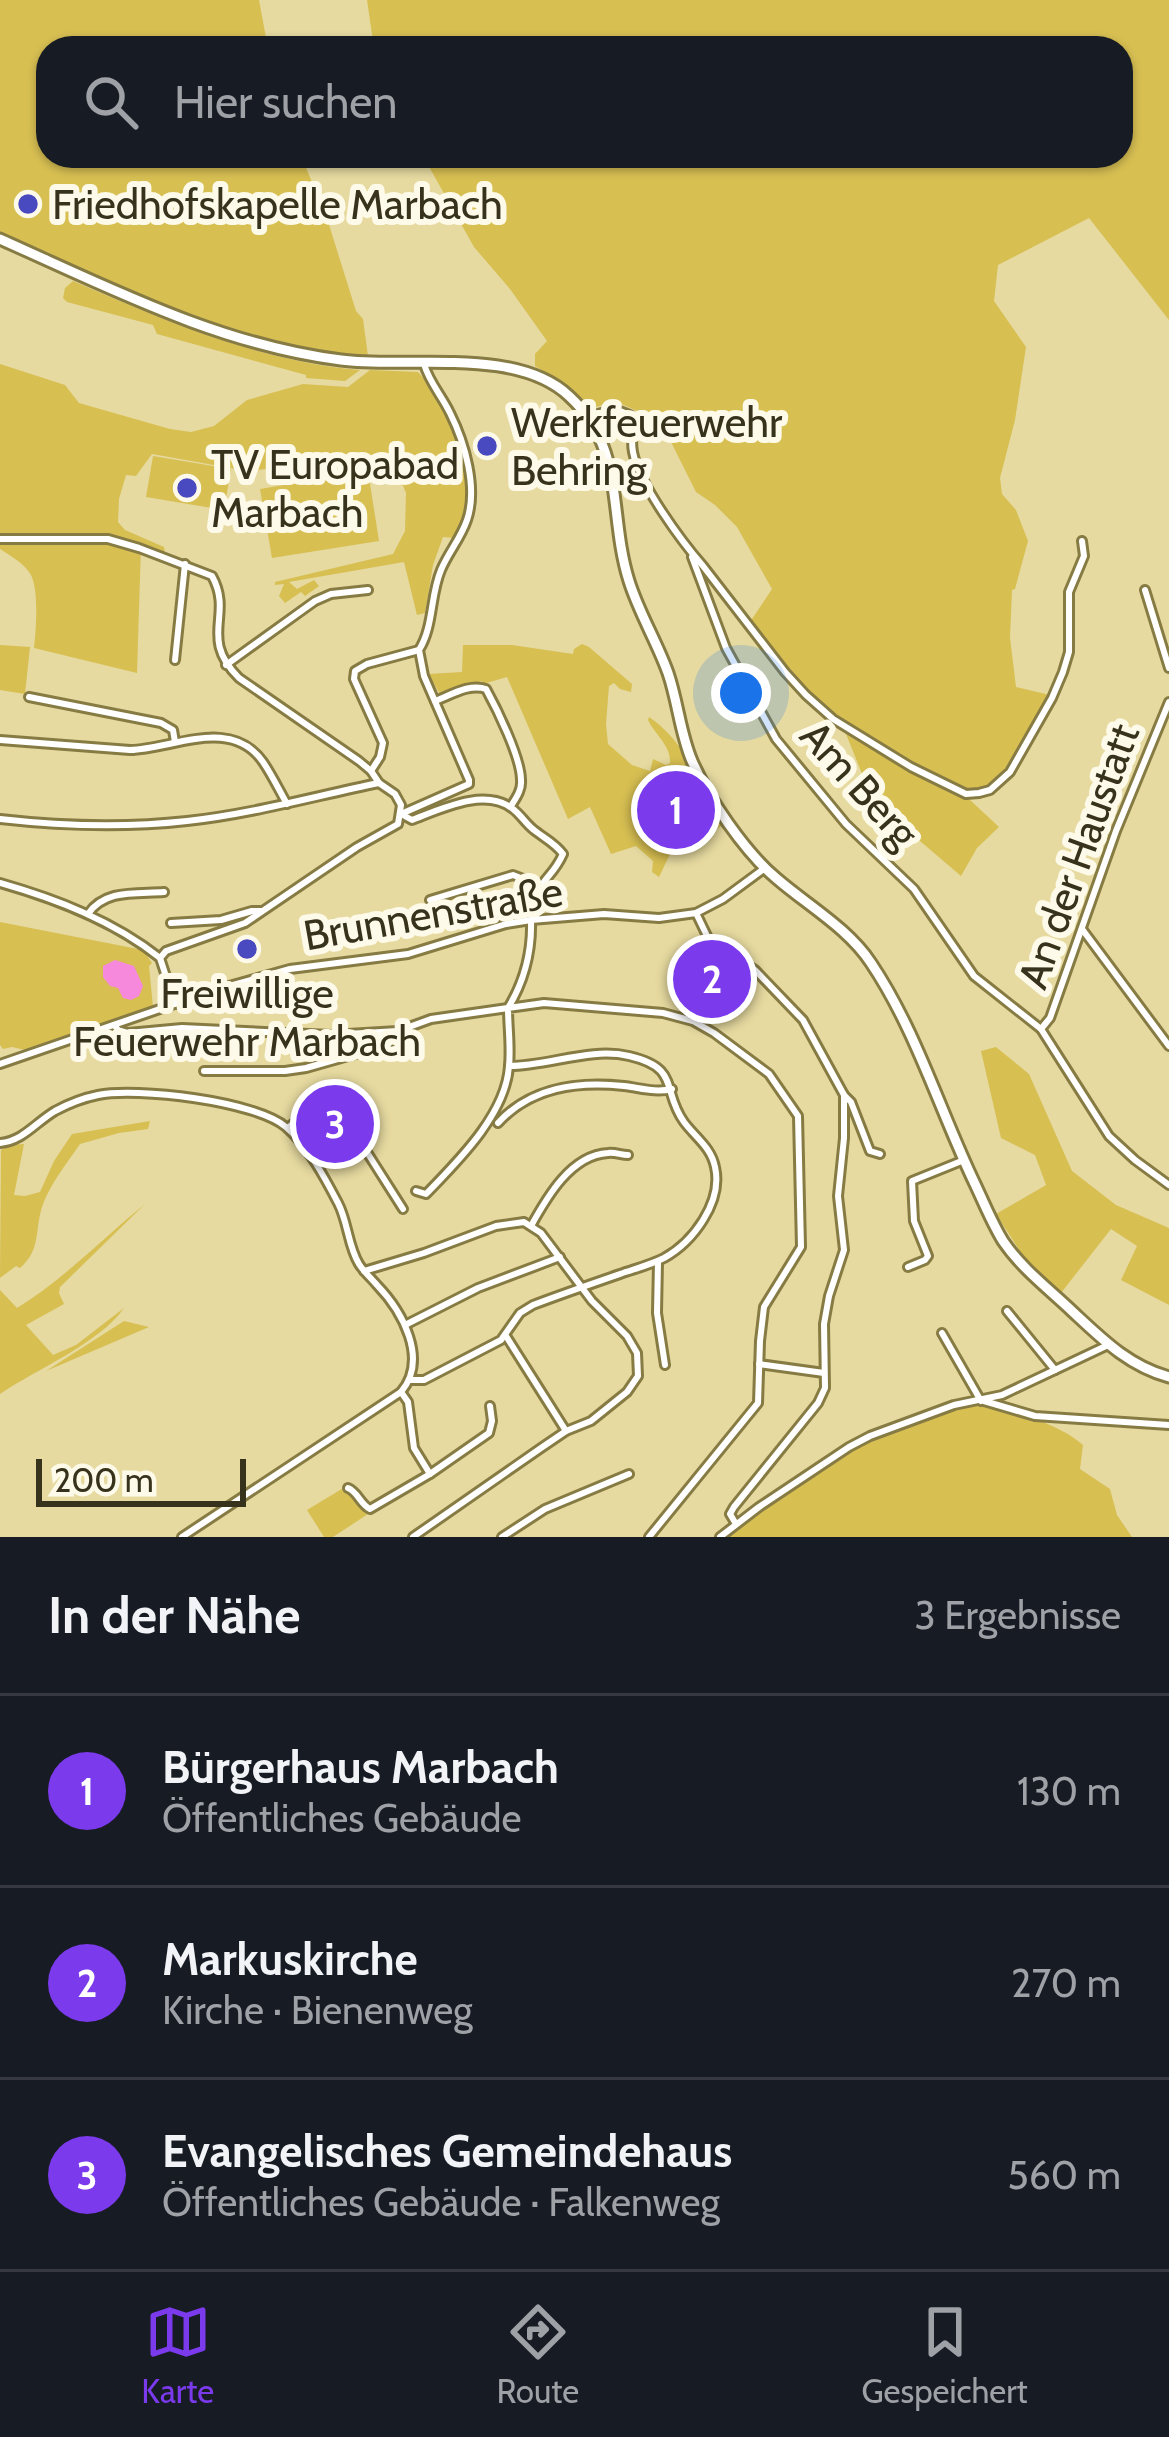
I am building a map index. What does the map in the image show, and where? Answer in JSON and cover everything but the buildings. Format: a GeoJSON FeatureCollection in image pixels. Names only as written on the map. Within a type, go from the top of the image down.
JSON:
{"type":"FeatureCollection","features":[{"type":"Feature","properties":{"kind":"main road"},"geometry":{"type":"LineString","coordinates":[[0,239],[247,342],[346,361],[500,366],[562,389],[588,417],[608,454],[628,580],[668,672],[691,759],[730,824],[764,868],[843,933],[871,963],[895,1000],[1002,1239],[1027,1270],[1108,1345],[1128,1360],[1169,1377]]}},
{"type":"Feature","properties":{"kind":"street"},"geometry":{"type":"LineString","coordinates":[[371,771],[382,743],[354,680],[355,671],[419,650],[426,639],[441,569],[471,504],[472,482],[451,414],[424,364]]}},
{"type":"Feature","properties":{"kind":"street"},"geometry":{"type":"LineString","coordinates":[[588,417],[615,410],[630,415],[634,457],[665,516],[806,695],[874,746],[966,794],[990,790],[1010,772],[1052,698],[1069,652],[1070,592],[1084,556],[1082,541]]}},
{"type":"Feature","properties":{"kind":"street"},"geometry":{"type":"LineString","coordinates":[[0,539],[108,539],[212,576],[218,587],[217,634],[226,665],[371,771],[401,805],[394,827],[245,923],[182,944],[160,958]]}},
{"type":"Feature","properties":{"kind":"street","name":"Am Berg"},"geometry":{"type":"LineString","coordinates":[[692,556],[726,647],[776,740],[846,824],[914,889],[974,976]]}},
{"type":"Feature","properties":{"kind":"street"},"geometry":{"type":"LineString","coordinates":[[175,660],[184,564]]}},
{"type":"Feature","properties":{"kind":"street"},"geometry":{"type":"LineString","coordinates":[[226,665],[315,601],[368,590]]}},
{"type":"Feature","properties":{"kind":"street"},"geometry":{"type":"LineString","coordinates":[[1145,590],[1169,668]]}},
{"type":"Feature","properties":{"kind":"street"},"geometry":{"type":"LineString","coordinates":[[401,814],[469,784],[424,676],[419,650]]}},
{"type":"Feature","properties":{"kind":"street"},"geometry":{"type":"LineString","coordinates":[[435,701],[478,686],[486,689],[521,776],[511,806]]}},
{"type":"Feature","properties":{"kind":"street"},"geometry":{"type":"LineString","coordinates":[[29,697],[161,723],[171,728],[176,742]]}},
{"type":"Feature","properties":{"kind":"street","name":"An der Haustatt"},"geometry":{"type":"LineString","coordinates":[[1041,1029],[1050,1018],[1082,920],[1169,702]]}},
{"type":"Feature","properties":{"kind":"street"},"geometry":{"type":"LineString","coordinates":[[0,740],[130,750],[217,737],[247,747],[263,762],[287,804]]}},
{"type":"Feature","properties":{"kind":"street"},"geometry":{"type":"LineString","coordinates":[[0,819],[80,826],[146,825],[210,818],[379,783]]}},
{"type":"Feature","properties":{"kind":"street"},"geometry":{"type":"LineString","coordinates":[[401,814],[412,820],[481,800],[511,806],[563,854],[539,885],[527,964],[508,1008],[509,1066],[502,1098],[467,1152],[426,1194],[416,1191]]}},
{"type":"Feature","properties":{"kind":"street","name":"Brunnenstraße"},"geometry":{"type":"LineString","coordinates":[[0,1064],[290,969],[408,954],[534,920],[696,913],[764,868]]}},
{"type":"Feature","properties":{"kind":"street"},"geometry":{"type":"LineString","coordinates":[[430,899],[513,875],[539,885]]}},
{"type":"Feature","properties":{"kind":"street"},"geometry":{"type":"LineString","coordinates":[[0,883],[88,914],[139,940],[160,958],[175,1004]]}},
{"type":"Feature","properties":{"kind":"street"},"geometry":{"type":"LineString","coordinates":[[88,914],[106,897],[164,892]]}},
{"type":"Feature","properties":{"kind":"street"},"geometry":{"type":"LineString","coordinates":[[171,923],[221,920],[260,911]]}},
{"type":"Feature","properties":{"kind":"street"},"geometry":{"type":"LineString","coordinates":[[696,913],[709,940],[755,970],[803,1020],[851,1102],[870,1151],[880,1154]]}},
{"type":"Feature","properties":{"kind":"street"},"geometry":{"type":"LineString","coordinates":[[1082,928],[1169,1046]]}},
{"type":"Feature","properties":{"kind":"street","name":"An der Haustatt"},"geometry":{"type":"LineString","coordinates":[[974,976],[1041,1029],[1109,1136],[1169,1185]]}},
{"type":"Feature","properties":{"kind":"street"},"geometry":{"type":"LineString","coordinates":[[115,1025],[128,1033],[182,1028],[331,1035],[398,1031],[431,1019],[544,1003],[675,1016],[700,1024],[776,1080],[799,1123],[800,1252],[767,1300],[758,1403],[650,1537]]}},
{"type":"Feature","properties":{"kind":"street"},"geometry":{"type":"LineString","coordinates":[[204,1071],[306,1068],[387,1045],[398,1031]]}},
{"type":"Feature","properties":{"kind":"street"},"geometry":{"type":"LineString","coordinates":[[410,1380],[424,1380],[506,1336],[526,1309],[658,1261],[696,1231],[711,1205],[715,1166],[681,1117],[672,1089],[654,1065],[608,1054],[509,1066]]}},
{"type":"Feature","properties":{"kind":"street"},"geometry":{"type":"LineString","coordinates":[[498,1123],[526,1098],[563,1087],[603,1084],[672,1089]]}},
{"type":"Feature","properties":{"kind":"street"},"geometry":{"type":"LineString","coordinates":[[0,1144],[19,1138],[71,1103],[97,1095],[122,1093],[244,1108],[288,1128],[315,1164],[336,1200],[364,1271],[398,1308],[406,1325],[410,1380],[401,1392],[182,1537]]}},
{"type":"Feature","properties":{"kind":"street"},"geometry":{"type":"LineString","coordinates":[[736,1523],[730,1514],[825,1388],[824,1324],[844,1250],[838,1196],[844,1095]]}},
{"type":"Feature","properties":{"kind":"street"},"geometry":{"type":"LineString","coordinates":[[288,1128],[313,1109],[342,1113],[403,1209]]}},
{"type":"Feature","properties":{"kind":"street"},"geometry":{"type":"LineString","coordinates":[[531,1226],[556,1184],[585,1160],[606,1152],[628,1156]]}},
{"type":"Feature","properties":{"kind":"street"},"geometry":{"type":"LineString","coordinates":[[908,1267],[928,1256],[914,1221],[912,1181],[964,1160]]}},
{"type":"Feature","properties":{"kind":"street"},"geometry":{"type":"LineString","coordinates":[[364,1271],[496,1226],[524,1222],[541,1233],[637,1353],[638,1376],[632,1387],[591,1421],[566,1431],[413,1537]]}},
{"type":"Feature","properties":{"kind":"street"},"geometry":{"type":"LineString","coordinates":[[406,1325],[478,1288],[560,1257]]}},
{"type":"Feature","properties":{"kind":"street"},"geometry":{"type":"LineString","coordinates":[[658,1261],[657,1313],[665,1365]]}},
{"type":"Feature","properties":{"kind":"street"},"geometry":{"type":"LineString","coordinates":[[1007,1311],[1055,1370]]}},
{"type":"Feature","properties":{"kind":"street"},"geometry":{"type":"LineString","coordinates":[[942,1333],[981,1401],[1034,1416],[1169,1425]]}},
{"type":"Feature","properties":{"kind":"street"},"geometry":{"type":"LineString","coordinates":[[506,1336],[566,1431]]}},
{"type":"Feature","properties":{"kind":"street"},"geometry":{"type":"LineString","coordinates":[[720,1537],[870,1436],[954,1406],[1002,1395],[1108,1345]]}},
{"type":"Feature","properties":{"kind":"street"},"geometry":{"type":"LineString","coordinates":[[759,1364],[824,1373]]}},
{"type":"Feature","properties":{"kind":"street"},"geometry":{"type":"LineString","coordinates":[[401,1392],[408,1402],[414,1448],[430,1474]]}},
{"type":"Feature","properties":{"kind":"street"},"geometry":{"type":"LineString","coordinates":[[348,1488],[370,1509],[489,1433],[490,1406]]}},
{"type":"Feature","properties":{"kind":"street"},"geometry":{"type":"LineString","coordinates":[[502,1537],[545,1509],[629,1474]]}},
{"type":"Feature","properties":{"kind":"shaded area"},"geometry":{"type":"Polygon","coordinates":[[[0,0],[259,0],[266,36],[36,36],[36,168],[306,168],[356,311],[363,319],[368,356],[322,355],[227,333],[179,316],[0,233],[0,0]]]}},
{"type":"Feature","properties":{"kind":"shaded area"},"geometry":{"type":"Polygon","coordinates":[[[367,0],[1169,0],[1169,320],[1089,218],[998,265],[994,301],[1026,347],[1000,478],[1002,494],[1016,510],[1028,541],[1012,590],[1010,638],[1016,687],[1050,695],[1008,771],[988,788],[969,792],[969,799],[999,827],[977,848],[961,876],[873,801],[845,723],[808,693],[750,622],[772,589],[737,527],[696,492],[661,422],[615,401],[593,408],[535,366],[535,354],[547,341],[474,247],[430,168],[1133,168],[1133,36],[372,36],[367,0]]]}},
{"type":"Feature","properties":{"kind":"shaded area"},"geometry":{"type":"Polygon","coordinates":[[[73,281],[249,348],[360,370],[345,381],[306,378],[157,334],[153,325],[67,302],[65,288],[73,281]]]}},
{"type":"Feature","properties":{"kind":"shaded area"},"geometry":{"type":"Polygon","coordinates":[[[0,364],[65,385],[79,403],[191,432],[214,426],[247,400],[303,384],[348,387],[370,370],[418,372],[454,432],[467,485],[455,538],[443,537],[433,565],[425,613],[417,615],[404,562],[289,582],[297,589],[314,580],[319,586],[285,603],[279,596],[284,584],[275,585],[393,554],[405,531],[406,493],[398,473],[387,463],[360,460],[247,471],[152,454],[136,476],[126,475],[119,499],[118,522],[125,530],[164,547],[165,553],[141,546],[137,673],[34,648],[34,582],[25,567],[0,549],[0,364]]]}},
{"type":"Feature","properties":{"kind":"shaded area","name":"TV Europabad Marbach"},"geometry":{"type":"Polygon","coordinates":[[[153,456],[231,469],[224,510],[146,497],[153,456]]]}},
{"type":"Feature","properties":{"kind":"shaded area"},"geometry":{"type":"Polygon","coordinates":[[[368,471],[379,541],[272,558],[260,489],[368,471]]]}},
{"type":"Feature","properties":{"kind":"shaded area"},"geometry":{"type":"Polygon","coordinates":[[[582,644],[632,684],[631,692],[614,683],[609,686],[608,744],[632,765],[650,771],[653,759],[670,763],[649,717],[682,751],[723,822],[714,831],[711,825],[717,819],[684,766],[640,793],[672,850],[659,877],[652,872],[653,861],[636,846],[611,854],[590,807],[568,819],[507,677],[440,694],[428,674],[462,672],[463,645],[512,645],[573,654],[582,644]]]}},
{"type":"Feature","properties":{"kind":"shaded area"},"geometry":{"type":"Polygon","coordinates":[[[0,645],[30,647],[25,694],[0,690],[0,645]]]}},
{"type":"Feature","properties":{"kind":"shaded area"},"geometry":{"type":"Polygon","coordinates":[[[0,922],[143,950],[152,963],[153,1007],[25,1050],[3,1049],[0,922]]]}},
{"type":"Feature","properties":{"kind":"shaded area"},"geometry":{"type":"Polygon","coordinates":[[[115,960],[134,966],[143,986],[139,996],[123,998],[103,977],[103,966],[115,960]]]}},
{"type":"Feature","properties":{"kind":"shaded area"},"geometry":{"type":"Polygon","coordinates":[[[996,1047],[1029,1074],[1072,1171],[1116,1205],[1169,1228],[1169,1305],[1121,1280],[1137,1246],[1111,1229],[1061,1293],[1027,1262],[996,1214],[1046,1185],[1035,1155],[1001,1138],[981,1051],[996,1047]]]}},
{"type":"Feature","properties":{"kind":"shaded area"},"geometry":{"type":"Polygon","coordinates":[[[150,1121],[148,1129],[80,1144],[46,1196],[32,1254],[20,1268],[0,1278],[1,1150],[24,1144],[14,1195],[25,1196],[40,1192],[72,1134],[150,1121]]]}},
{"type":"Feature","properties":{"kind":"shaded area"},"geometry":{"type":"Polygon","coordinates":[[[145,1204],[60,1287],[64,1304],[26,1325],[53,1355],[76,1345],[124,1308],[99,1333],[0,1394],[0,1290],[17,1308],[145,1204]]]}},
{"type":"Feature","properties":{"kind":"shaded area"},"geometry":{"type":"Polygon","coordinates":[[[124,1321],[149,1327],[46,1371],[124,1321]]]}},
{"type":"Feature","properties":{"kind":"shaded area"},"geometry":{"type":"Polygon","coordinates":[[[981,1405],[1049,1424],[1083,1445],[1080,1469],[1110,1489],[1117,1515],[1132,1537],[725,1537],[780,1494],[846,1454],[915,1423],[981,1405]]]}},
{"type":"Feature","properties":{"kind":"shaded area"},"geometry":{"type":"Polygon","coordinates":[[[345,1487],[368,1514],[333,1537],[324,1537],[307,1510],[345,1487]]]}},
{"type":"Feature","properties":{"kind":"place","name":"Friedhofskapelle Marbach"},"geometry":{"type":"Point","coordinates":[28,204]}},
{"type":"Feature","properties":{"kind":"place","name":"Werkfeuerwehr Behring"},"geometry":{"type":"Point","coordinates":[487,446]}},
{"type":"Feature","properties":{"kind":"place","name":"TV Europabad Marbach"},"geometry":{"type":"Point","coordinates":[187,488]}},
{"type":"Feature","properties":{"kind":"place","name":"Bürgerhaus Marbach"},"geometry":{"type":"Point","coordinates":[676,810]}},
{"type":"Feature","properties":{"kind":"place","name":"Freiwillige Feuerwehr Marbach"},"geometry":{"type":"Point","coordinates":[247,949]}},
{"type":"Feature","properties":{"kind":"place","name":"Markuskirche"},"geometry":{"type":"Point","coordinates":[712,979]}},
{"type":"Feature","properties":{"kind":"place","name":"Evangelisches Gemeindehaus"},"geometry":{"type":"Point","coordinates":[335,1124]}}]}
